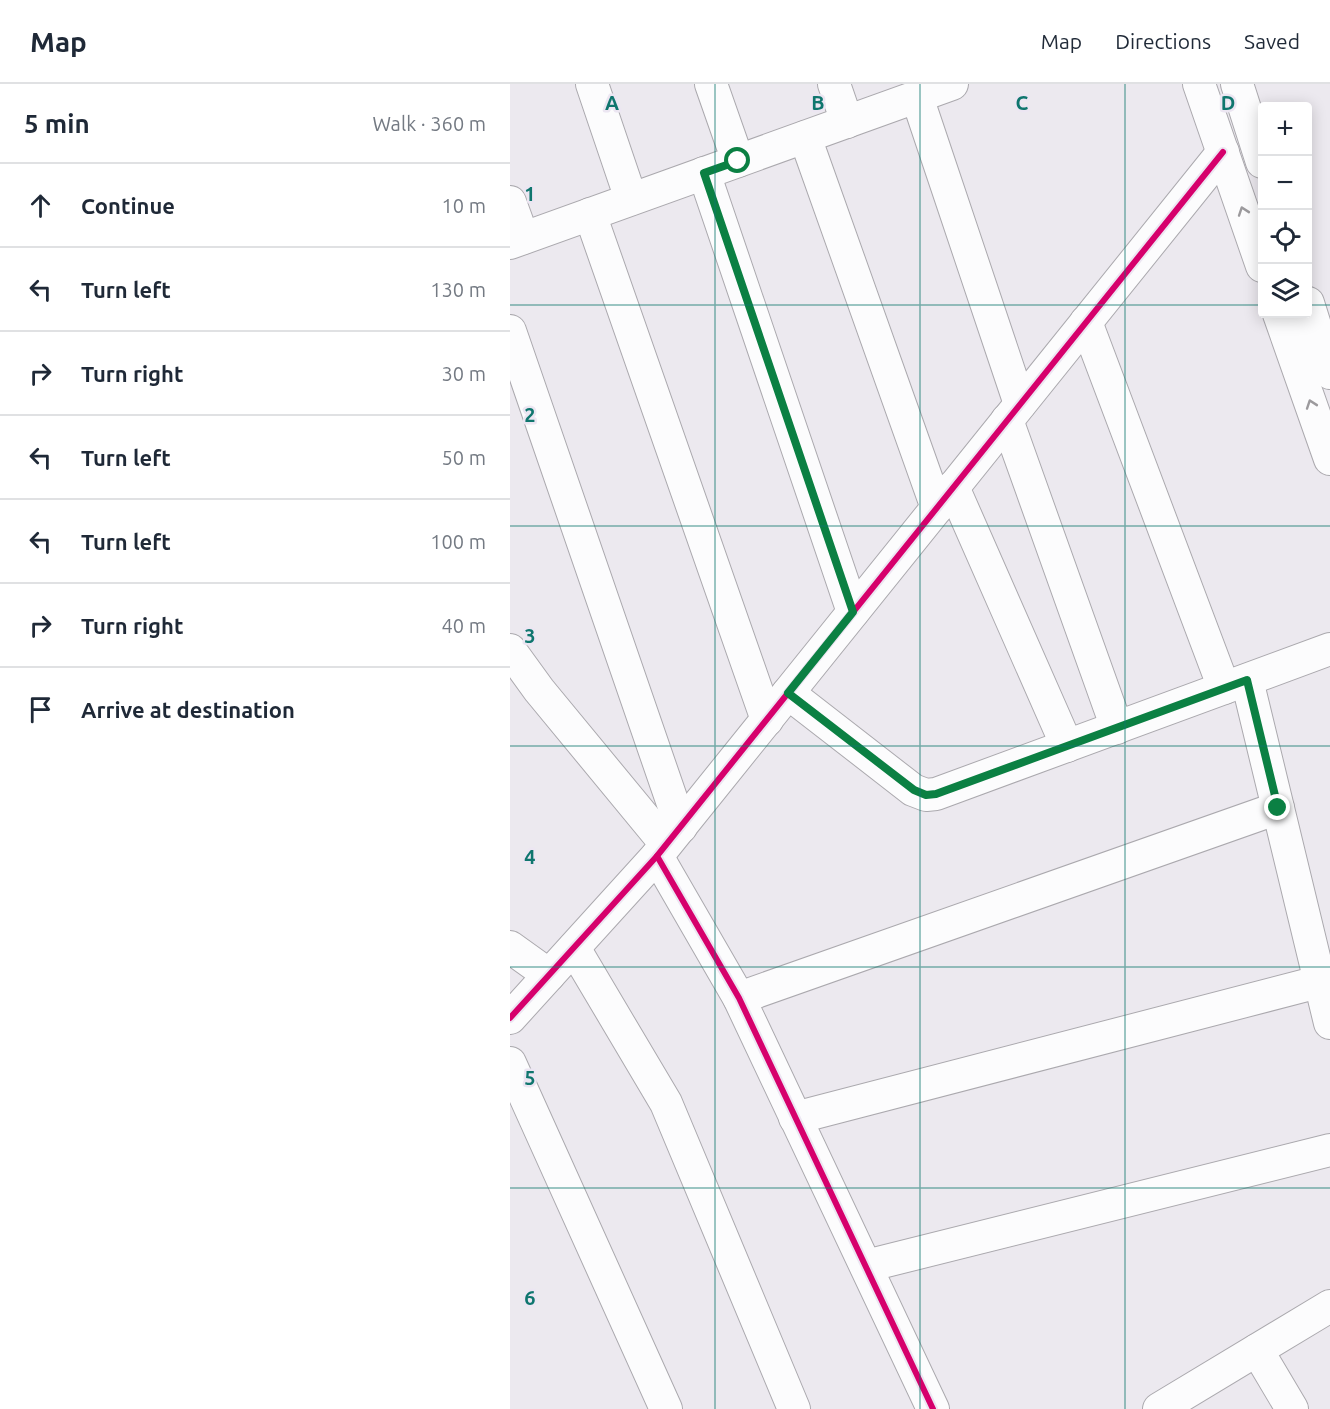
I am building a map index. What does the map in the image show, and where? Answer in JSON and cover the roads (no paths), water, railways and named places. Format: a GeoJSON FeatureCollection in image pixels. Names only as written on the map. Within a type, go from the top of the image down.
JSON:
{"type":"FeatureCollection","features":[{"type":"Feature","properties":{"kind":"street"},"geometry":{"type":"LineString","coordinates":[[592,84],[631,200]]}},
{"type":"Feature","properties":{"kind":"street"},"geometry":{"type":"LineString","coordinates":[[711,84],[738,161]]}},
{"type":"Feature","properties":{"kind":"street"},"geometry":{"type":"LineString","coordinates":[[834,84],[847,122]]}},
{"type":"Feature","properties":{"kind":"street"},"geometry":{"type":"LineString","coordinates":[[510,202],[516,241],[952,84]]}},
{"type":"Feature","properties":{"kind":"street"},"geometry":{"type":"LineString","coordinates":[[1199,84],[1262,264]]}},
{"type":"Feature","properties":{"kind":"street"},"geometry":{"type":"LineString","coordinates":[[1237,84],[1261,156]]}},
{"type":"Feature","properties":{"kind":"street"},"geometry":{"type":"LineString","coordinates":[[917,97],[1013,412],[1117,728]]}},
{"type":"Feature","properties":{"kind":"street"},"geometry":{"type":"LineString","coordinates":[[805,137],[945,498],[1067,746]]}},
{"type":"Feature","properties":{"kind":"street"},"geometry":{"type":"LineString","coordinates":[[510,1018],[668,843],[1222,152]]}},
{"type":"Feature","properties":{"kind":"street"},"geometry":{"type":"LineString","coordinates":[[704,173],[853,612]]}},
{"type":"Feature","properties":{"kind":"street"},"geometry":{"type":"LineString","coordinates":[[590,214],[766,720]]}},
{"type":"Feature","properties":{"kind":"street"},"geometry":{"type":"LineString","coordinates":[[1312,316],[1330,373]]}},
{"type":"Feature","properties":{"kind":"street"},"geometry":{"type":"LineString","coordinates":[[1280,318],[1330,459]]}},
{"type":"Feature","properties":{"kind":"street"},"geometry":{"type":"LineString","coordinates":[[1086,322],[1235,684],[1278,808],[1326,981],[1330,1023]]}},
{"type":"Feature","properties":{"kind":"street"},"geometry":{"type":"LineString","coordinates":[[510,330],[668,843],[933,1409]]}},
{"type":"Feature","properties":{"kind":"street"},"geometry":{"type":"LineString","coordinates":[[788,693],[914,790],[926,795],[936,794],[1330,649]]}},
{"type":"Feature","properties":{"kind":"street"},"geometry":{"type":"LineString","coordinates":[[510,650],[538,690],[668,843]]}},
{"type":"Feature","properties":{"kind":"street"},"geometry":{"type":"LineString","coordinates":[[739,998],[1278,808]]}},
{"type":"Feature","properties":{"kind":"street"},"geometry":{"type":"LineString","coordinates":[[510,948],[549,975]]}},
{"type":"Feature","properties":{"kind":"street"},"geometry":{"type":"LineString","coordinates":[[574,948],[666,1103],[794,1409]]}},
{"type":"Feature","properties":{"kind":"street"},"geometry":{"type":"LineString","coordinates":[[795,1118],[1326,981]]}},
{"type":"Feature","properties":{"kind":"street"},"geometry":{"type":"LineString","coordinates":[[510,1063],[666,1409]]}},
{"type":"Feature","properties":{"kind":"street"},"geometry":{"type":"LineString","coordinates":[[866,1266],[1330,1150]]}},
{"type":"Feature","properties":{"kind":"street"},"geometry":{"type":"LineString","coordinates":[[1159,1409],[1330,1306]]}},
{"type":"Feature","properties":{"kind":"street"},"geometry":{"type":"LineString","coordinates":[[1257,1350],[1292,1409]]}}]}
